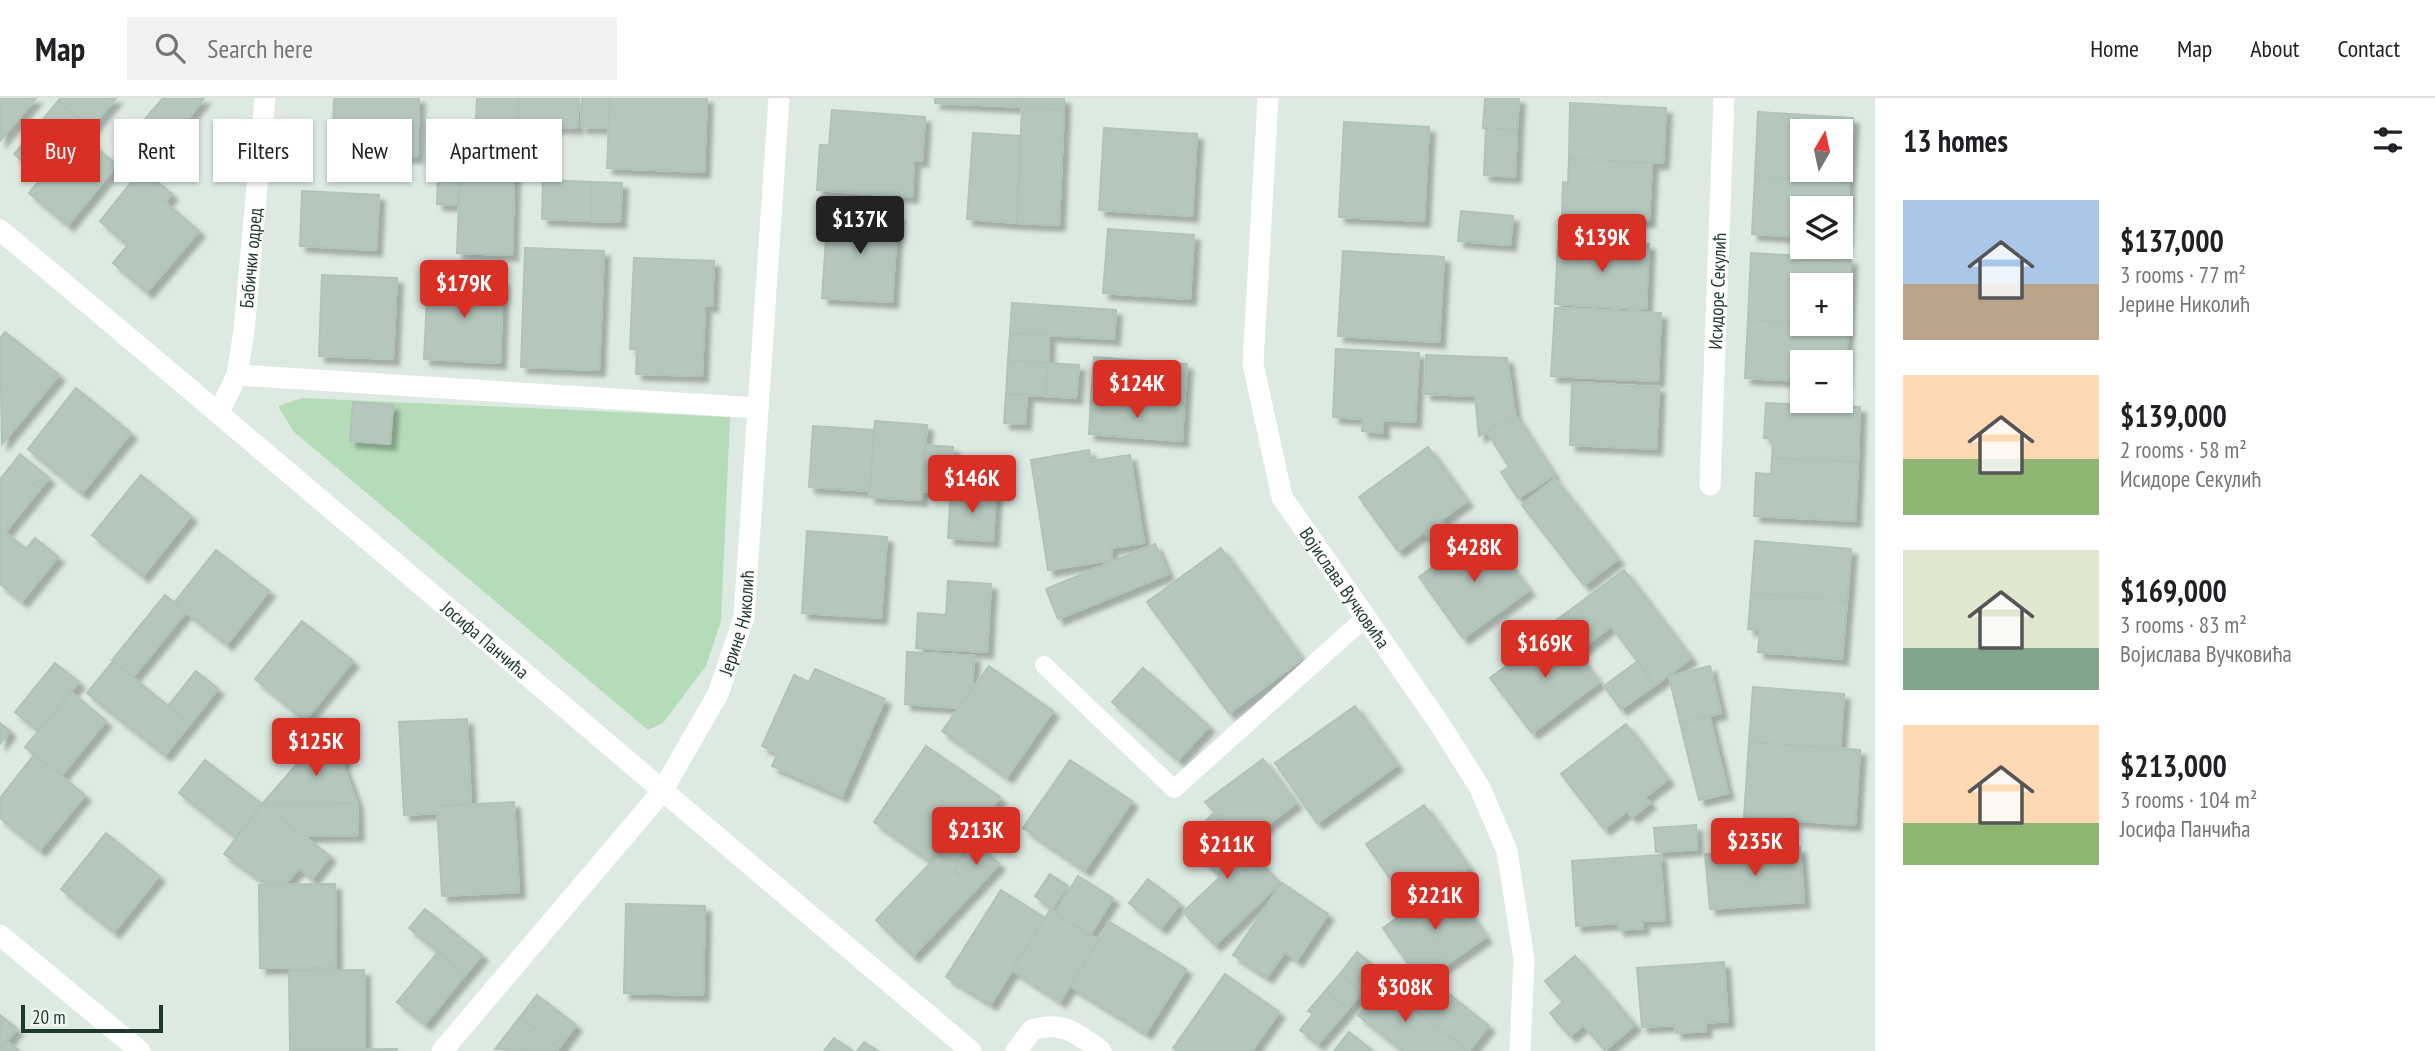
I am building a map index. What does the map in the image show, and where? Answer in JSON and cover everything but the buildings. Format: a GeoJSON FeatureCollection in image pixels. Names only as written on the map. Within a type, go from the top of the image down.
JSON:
{"type":"FeatureCollection","features":[{"type":"Feature","properties":{"kind":"street","name":"Бабички одред"},"geometry":{"type":"LineString","coordinates":[[219,412],[237,375],[254,240],[265,98]]}},
{"type":"Feature","properties":{"kind":"street","name":"Јерине Николић"},"geometry":{"type":"LineString","coordinates":[[442,1051],[661,793],[718,694],[744,617],[779,98]]}},
{"type":"Feature","properties":{"kind":"street","name":"Војислава Вучковића"},"geometry":{"type":"LineString","coordinates":[[1268,98],[1253,364],[1282,497],[1480,788],[1507,851],[1524,958],[1520,1051]]}},
{"type":"Feature","properties":{"kind":"street","name":"Исидоре Секулић"},"geometry":{"type":"LineString","coordinates":[[1710,485],[1724,98]]}},
{"type":"Feature","properties":{"kind":"street","name":"Јосифа Панчића"},"geometry":{"type":"LineString","coordinates":[[0,230],[219,412],[661,793],[971,1051]]}},
{"type":"Feature","properties":{"kind":"street"},"geometry":{"type":"LineString","coordinates":[[237,375],[758,408]]}},
{"type":"Feature","properties":{"kind":"street"},"geometry":{"type":"LineString","coordinates":[[0,935],[139,1051]]}},
{"type":"Feature","properties":{"kind":"street"},"geometry":{"type":"LineString","coordinates":[[1016,1051],[1032,1030],[1055,1025],[1075,1031],[1101,1051]]}},
{"type":"Feature","properties":{"kind":"lane"},"geometry":{"type":"LineString","coordinates":[[1044,665],[1174,789],[1366,617]]}},
{"type":"Feature","properties":{"kind":"green space"},"geometry":{"type":"Polygon","coordinates":[[[303,398],[730,417],[721,621],[706,666],[663,723],[648,730],[293,431],[278,406],[303,398]]]}}]}
